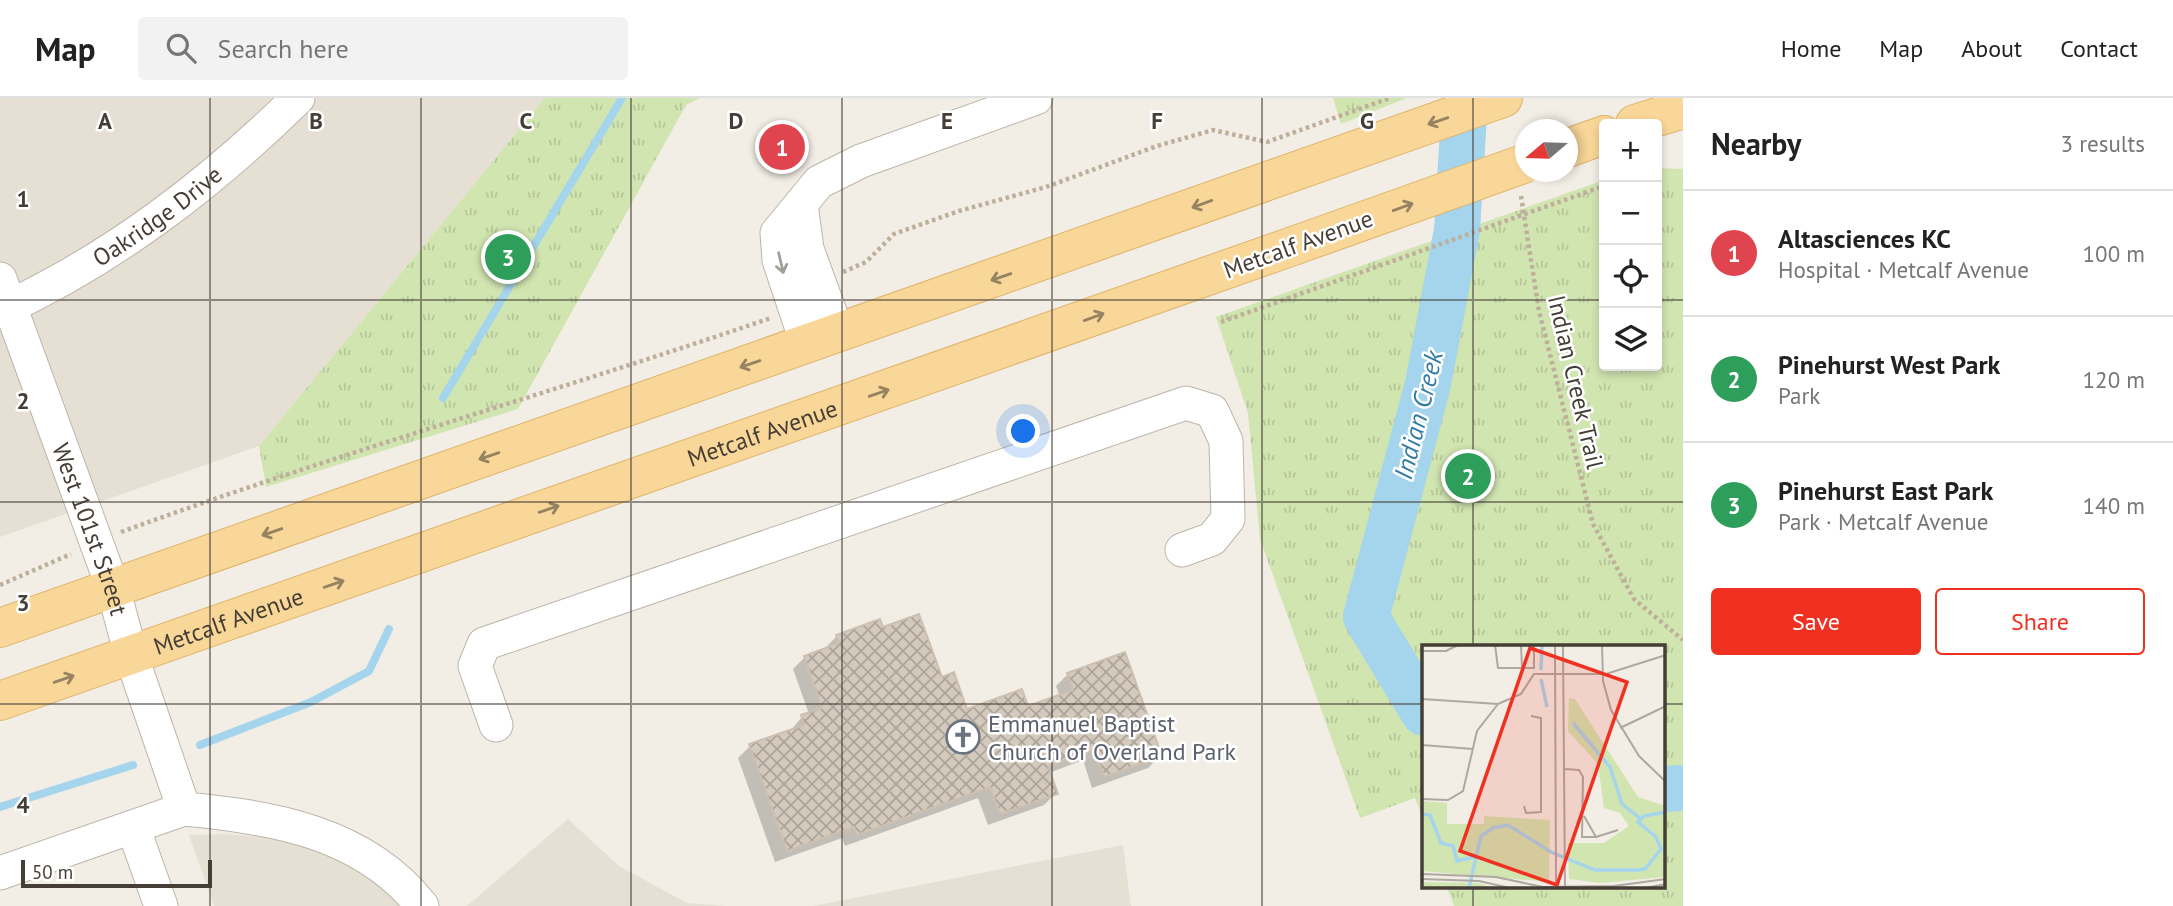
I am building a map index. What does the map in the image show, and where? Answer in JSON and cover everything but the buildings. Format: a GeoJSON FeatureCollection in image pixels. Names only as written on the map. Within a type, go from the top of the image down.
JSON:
{"type":"FeatureCollection","features":[{"type":"Feature","properties":{"kind":"main road"},"geometry":{"type":"LineString","coordinates":[[0,628],[1503,98]]}},
{"type":"Feature","properties":{"kind":"main road"},"geometry":{"type":"LineString","coordinates":[[1578,144],[1599,137]]}},
{"type":"Feature","properties":{"kind":"main road","name":"Metcalf Avenue"},"geometry":{"type":"LineString","coordinates":[[0,701],[1293,246],[1515,178]]}},
{"type":"Feature","properties":{"kind":"street","name":"Oakridge Drive"},"geometry":{"type":"LineString","coordinates":[[4,299],[109,253],[179,205],[249,145],[298,98]]}},
{"type":"Feature","properties":{"kind":"street"},"geometry":{"type":"LineString","coordinates":[[822,339],[793,304],[779,260],[777,233],[819,182],[861,161],[1036,98]]}},
{"type":"Feature","properties":{"kind":"street"},"geometry":{"type":"LineString","coordinates":[[801,204],[807,249],[820,285],[822,339]]}},
{"type":"Feature","properties":{"kind":"street","name":"West 101st Street"},"geometry":{"type":"LineString","coordinates":[[4,299],[113,588],[131,655],[184,809]]}},
{"type":"Feature","properties":{"kind":"street"},"geometry":{"type":"LineString","coordinates":[[496,725],[475,666],[484,644],[1186,403],[1212,411],[1226,441],[1228,519],[1212,539],[1182,550]]}},
{"type":"Feature","properties":{"kind":"street"},"geometry":{"type":"LineString","coordinates":[[0,873],[184,809],[281,822],[322,834],[382,868],[422,906]]}},
{"type":"Feature","properties":{"kind":"street"},"geometry":{"type":"LineString","coordinates":[[133,827],[162,906]]}},
{"type":"Feature","properties":{"kind":"path"},"geometry":{"type":"LineString","coordinates":[[820,285],[866,262],[894,234],[959,211],[1046,187],[1157,146],[1213,130],[1267,142],[1390,98]]}},
{"type":"Feature","properties":{"kind":"path","name":"Indian Creek Trail"},"geometry":{"type":"LineString","coordinates":[[1524,182],[1539,311],[1592,524],[1634,599],[1683,640]]}},
{"type":"Feature","properties":{"kind":"path"},"geometry":{"type":"LineString","coordinates":[[1221,322],[1599,188]]}},
{"type":"Feature","properties":{"kind":"path"},"geometry":{"type":"LineString","coordinates":[[0,585],[30,575],[96,542],[257,482],[451,424],[735,330],[776,316],[793,304]]}},
{"type":"Feature","properties":{"kind":"shaded area"},"geometry":{"type":"Polygon","coordinates":[[[0,98],[545,98],[259,446],[0,537],[0,98]]]}},
{"type":"Feature","properties":{"kind":"shaded area"},"geometry":{"type":"Polygon","coordinates":[[[568,819],[619,866],[687,903],[726,906],[467,906],[568,819]]]}},
{"type":"Feature","properties":{"kind":"shaded area"},"geometry":{"type":"Polygon","coordinates":[[[189,835],[269,837],[316,846],[381,885],[401,906],[214,906],[189,835]]]}},
{"type":"Feature","properties":{"kind":"shaded area"},"geometry":{"type":"Polygon","coordinates":[[[1123,845],[1131,906],[813,906],[1123,845]]]}},
{"type":"Feature","properties":{"kind":"green space"},"geometry":{"type":"Polygon","coordinates":[[[545,98],[700,98],[686,105],[518,409],[266,487],[259,446],[545,98]]]}},
{"type":"Feature","properties":{"kind":"green space"},"geometry":{"type":"Polygon","coordinates":[[[1333,98],[1407,98],[1341,124],[1333,98]]]}},
{"type":"Feature","properties":{"kind":"green space"},"geometry":{"type":"Polygon","coordinates":[[[1662,168],[1683,169],[1683,906],[1454,906],[1447,888],[1666,888],[1666,645],[1422,645],[1422,816],[1415,798],[1360,818],[1260,539],[1248,413],[1216,317],[1599,182],[1599,371],[1662,371],[1662,168]]]}},
{"type":"Feature","properties":{"kind":"waterway"},"geometry":{"type":"LineString","coordinates":[[443,398],[622,98]]}},
{"type":"Feature","properties":{"kind":"waterway","name":"Indian Creek"},"geometry":{"type":"LineString","coordinates":[[1422,710],[1366,617],[1428,384],[1457,230],[1465,98]]}},
{"type":"Feature","properties":{"kind":"waterway"},"geometry":{"type":"LineString","coordinates":[[200,745],[311,702],[369,671],[389,629]]}},
{"type":"Feature","properties":{"kind":"waterway"},"geometry":{"type":"LineString","coordinates":[[0,807],[133,765]]}},
{"type":"Feature","properties":{"kind":"waterway","name":"Indian Creek"},"geometry":{"type":"LineString","coordinates":[[1666,789],[1683,788]]}},
{"type":"Feature","properties":{"kind":"place","name":"Altasciences KC"},"geometry":{"type":"Point","coordinates":[782,147]}},
{"type":"Feature","properties":{"kind":"place","name":"Pinehurst East Park"},"geometry":{"type":"Point","coordinates":[508,257]}},
{"type":"Feature","properties":{"kind":"place","name":"Pinehurst West Park"},"geometry":{"type":"Point","coordinates":[1468,476]}},
{"type":"Feature","properties":{"kind":"place","name":"Emmanuel Baptist Church of Overland Park"},"geometry":{"type":"Point","coordinates":[963,737]}}]}
